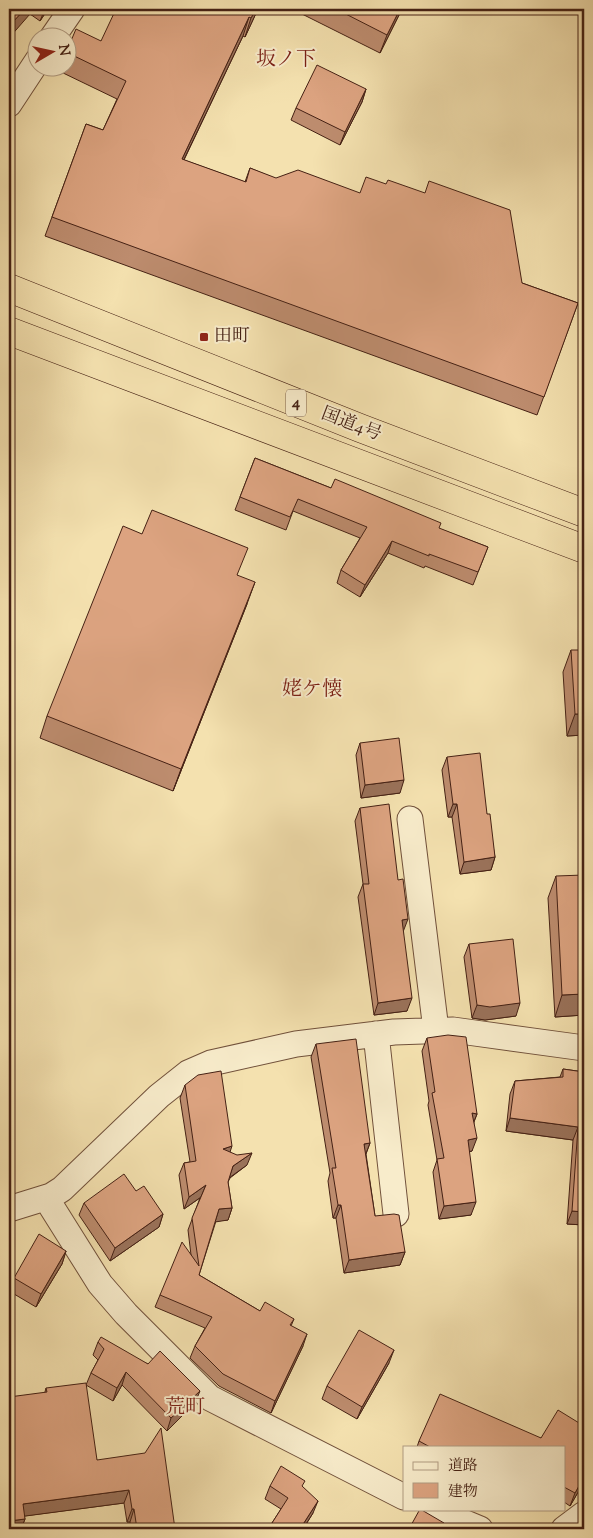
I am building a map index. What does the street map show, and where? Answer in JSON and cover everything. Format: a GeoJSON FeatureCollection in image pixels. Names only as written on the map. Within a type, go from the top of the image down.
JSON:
{"type":"FeatureCollection","features":[{"type":"Feature","properties":{"kind":"highway","name":"国道4号"},"geometry":{"type":"LineString","coordinates":[[9,288],[360,428],[584,513]]}},
{"type":"Feature","properties":{"kind":"highway","name":"国道4号"},"geometry":{"type":"LineString","coordinates":[[9,331],[584,549]]}},
{"type":"Feature","properties":{"kind":"street"},"geometry":{"type":"LineString","coordinates":[[59,28],[72,9]]}},
{"type":"Feature","properties":{"kind":"street"},"geometry":{"type":"LineString","coordinates":[[9,104],[28,75]]}},
{"type":"Feature","properties":{"kind":"street"},"geometry":{"type":"LineString","coordinates":[[410,819],[436,1030]]}},
{"type":"Feature","properties":{"kind":"street"},"geometry":{"type":"LineString","coordinates":[[9,1210],[46,1198],[62,1188],[159,1096],[188,1074],[211,1063],[296,1044],[376,1034],[436,1030],[521,1038],[584,1048]]}},
{"type":"Feature","properties":{"kind":"street"},"geometry":{"type":"LineString","coordinates":[[376,1034],[396,1214]]}},
{"type":"Feature","properties":{"kind":"street"},"geometry":{"type":"LineString","coordinates":[[46,1198],[100,1284],[126,1314],[210,1398],[403,1496]]}},
{"type":"Feature","properties":{"kind":"street"},"geometry":{"type":"LineString","coordinates":[[434,1510],[480,1529]]}},
{"type":"Feature","properties":{"kind":"street"},"geometry":{"type":"LineString","coordinates":[[564,1529],[584,1514]]}},
{"type":"Feature","properties":{"kind":"building"},"geometry":{"type":"Polygon","coordinates":[[[9,9],[25,9],[9,26],[9,9]]]}},
{"type":"Feature","properties":{"kind":"building"},"geometry":{"type":"Polygon","coordinates":[[[116,9],[256,9],[251,18],[249,17],[182,159],[246,182],[250,168],[276,178],[298,170],[360,193],[366,177],[386,184],[388,180],[425,193],[429,181],[510,210],[522,283],[578,303],[544,397],[52,217],[86,124],[103,130],[126,81],[78,58],[78,30],[101,41],[116,9]]]}},
{"type":"Feature","properties":{"kind":"building"},"geometry":{"type":"Polygon","coordinates":[[[336,9],[400,9],[387,35],[336,9]]]}},
{"type":"Feature","properties":{"kind":"building"},"geometry":{"type":"Polygon","coordinates":[[[317,65],[366,89],[345,132],[296,108],[317,65]]]}},
{"type":"Feature","properties":{"kind":"building"},"geometry":{"type":"Polygon","coordinates":[[[255,458],[331,488],[335,479],[441,523],[439,528],[488,547],[478,572],[429,554],[429,556],[392,541],[365,585],[341,570],[367,527],[298,499],[290,517],[240,497],[255,458]]]}},
{"type":"Feature","properties":{"kind":"building"},"geometry":{"type":"Polygon","coordinates":[[[152,510],[248,548],[237,575],[255,582],[181,769],[47,716],[123,526],[142,534],[152,510]]]}},
{"type":"Feature","properties":{"kind":"building"},"geometry":{"type":"Polygon","coordinates":[[[571,650],[584,650],[584,714],[575,714],[571,650]]]}},
{"type":"Feature","properties":{"kind":"building"},"geometry":{"type":"Polygon","coordinates":[[[399,738],[404,780],[365,785],[360,743],[399,738]]]}},
{"type":"Feature","properties":{"kind":"building"},"geometry":{"type":"Polygon","coordinates":[[[480,753],[487,814],[490,814],[495,857],[464,862],[457,804],[453,804],[447,757],[480,753]]]}},
{"type":"Feature","properties":{"kind":"building"},"geometry":{"type":"Polygon","coordinates":[[[389,804],[398,880],[403,879],[408,919],[402,920],[412,998],[378,1003],[363,884],[369,884],[360,808],[389,804]]]}},
{"type":"Feature","properties":{"kind":"building"},"geometry":{"type":"Polygon","coordinates":[[[584,875],[584,994],[562,995],[556,876],[584,875]]]}},
{"type":"Feature","properties":{"kind":"building"},"geometry":{"type":"Polygon","coordinates":[[[513,939],[520,1003],[490,1007],[477,1005],[469,944],[513,939]]]}},
{"type":"Feature","properties":{"kind":"building"},"geometry":{"type":"Polygon","coordinates":[[[448,1035],[466,1037],[477,1114],[472,1113],[477,1138],[468,1140],[476,1202],[444,1206],[437,1159],[444,1158],[432,1093],[435,1092],[427,1038],[448,1035]]]}},
{"type":"Feature","properties":{"kind":"building"},"geometry":{"type":"Polygon","coordinates":[[[356,1039],[370,1143],[364,1144],[375,1216],[399,1215],[405,1252],[349,1260],[341,1205],[338,1205],[332,1168],[336,1168],[316,1044],[356,1039]]]}},
{"type":"Feature","properties":{"kind":"building"},"geometry":{"type":"Polygon","coordinates":[[[563,1069],[584,1072],[584,1212],[572,1211],[578,1127],[510,1118],[515,1081],[563,1077],[563,1069]]]}},
{"type":"Feature","properties":{"kind":"building"},"geometry":{"type":"Polygon","coordinates":[[[221,1071],[232,1146],[223,1149],[237,1155],[252,1153],[233,1166],[228,1182],[232,1208],[219,1209],[199,1275],[260,1311],[265,1302],[294,1319],[290,1325],[307,1334],[275,1401],[223,1374],[195,1346],[212,1317],[160,1295],[182,1242],[199,1266],[192,1218],[206,1185],[189,1197],[184,1163],[196,1161],[185,1085],[198,1075],[221,1071]]]}},
{"type":"Feature","properties":{"kind":"building"},"geometry":{"type":"Polygon","coordinates":[[[124,1174],[136,1191],[144,1186],[163,1214],[115,1248],[84,1203],[124,1174]]]}},
{"type":"Feature","properties":{"kind":"building"},"geometry":{"type":"Polygon","coordinates":[[[39,1234],[66,1251],[41,1294],[14,1278],[39,1234]]]}},
{"type":"Feature","properties":{"kind":"building"},"geometry":{"type":"Polygon","coordinates":[[[359,1330],[394,1350],[362,1407],[327,1386],[359,1330]]]}},
{"type":"Feature","properties":{"kind":"building"},"geometry":{"type":"Polygon","coordinates":[[[101,1337],[148,1364],[160,1351],[200,1391],[171,1418],[126,1372],[117,1388],[91,1373],[104,1349],[98,1342],[101,1337]]]}},
{"type":"Feature","properties":{"kind":"building"},"geometry":{"type":"Polygon","coordinates":[[[86,1383],[97,1460],[145,1453],[161,1428],[175,1529],[137,1529],[129,1490],[23,1504],[25,1519],[9,1521],[9,1397],[47,1392],[46,1388],[86,1383]]]}},
{"type":"Feature","properties":{"kind":"building"},"geometry":{"type":"Polygon","coordinates":[[[440,1394],[541,1438],[558,1410],[584,1426],[584,1477],[575,1493],[566,1488],[566,1446],[428,1446],[419,1441],[440,1394]]]}},
{"type":"Feature","properties":{"kind":"building"},"geometry":{"type":"Polygon","coordinates":[[[281,1466],[305,1481],[302,1486],[318,1501],[300,1529],[272,1529],[272,1523],[288,1498],[270,1486],[281,1466]]]}},
{"type":"Feature","properties":{"kind":"building"},"geometry":{"type":"Polygon","coordinates":[[[419,1510],[444,1523],[440,1529],[409,1529],[419,1510]]]}},
{"type":"Feature","properties":{"kind":"place","name":"田町"},"geometry":{"type":"Point","coordinates":[204,337]}},
{"type":"Feature","properties":{"kind":"district","name":"坂ノ下"},"geometry":{"type":"Point","coordinates":[286,60]}},
{"type":"Feature","properties":{"kind":"district","name":"姥ケ懐"},"geometry":{"type":"Point","coordinates":[312,690]}},
{"type":"Feature","properties":{"kind":"district","name":"荒町"},"geometry":{"type":"Point","coordinates":[185,1408]}}]}
